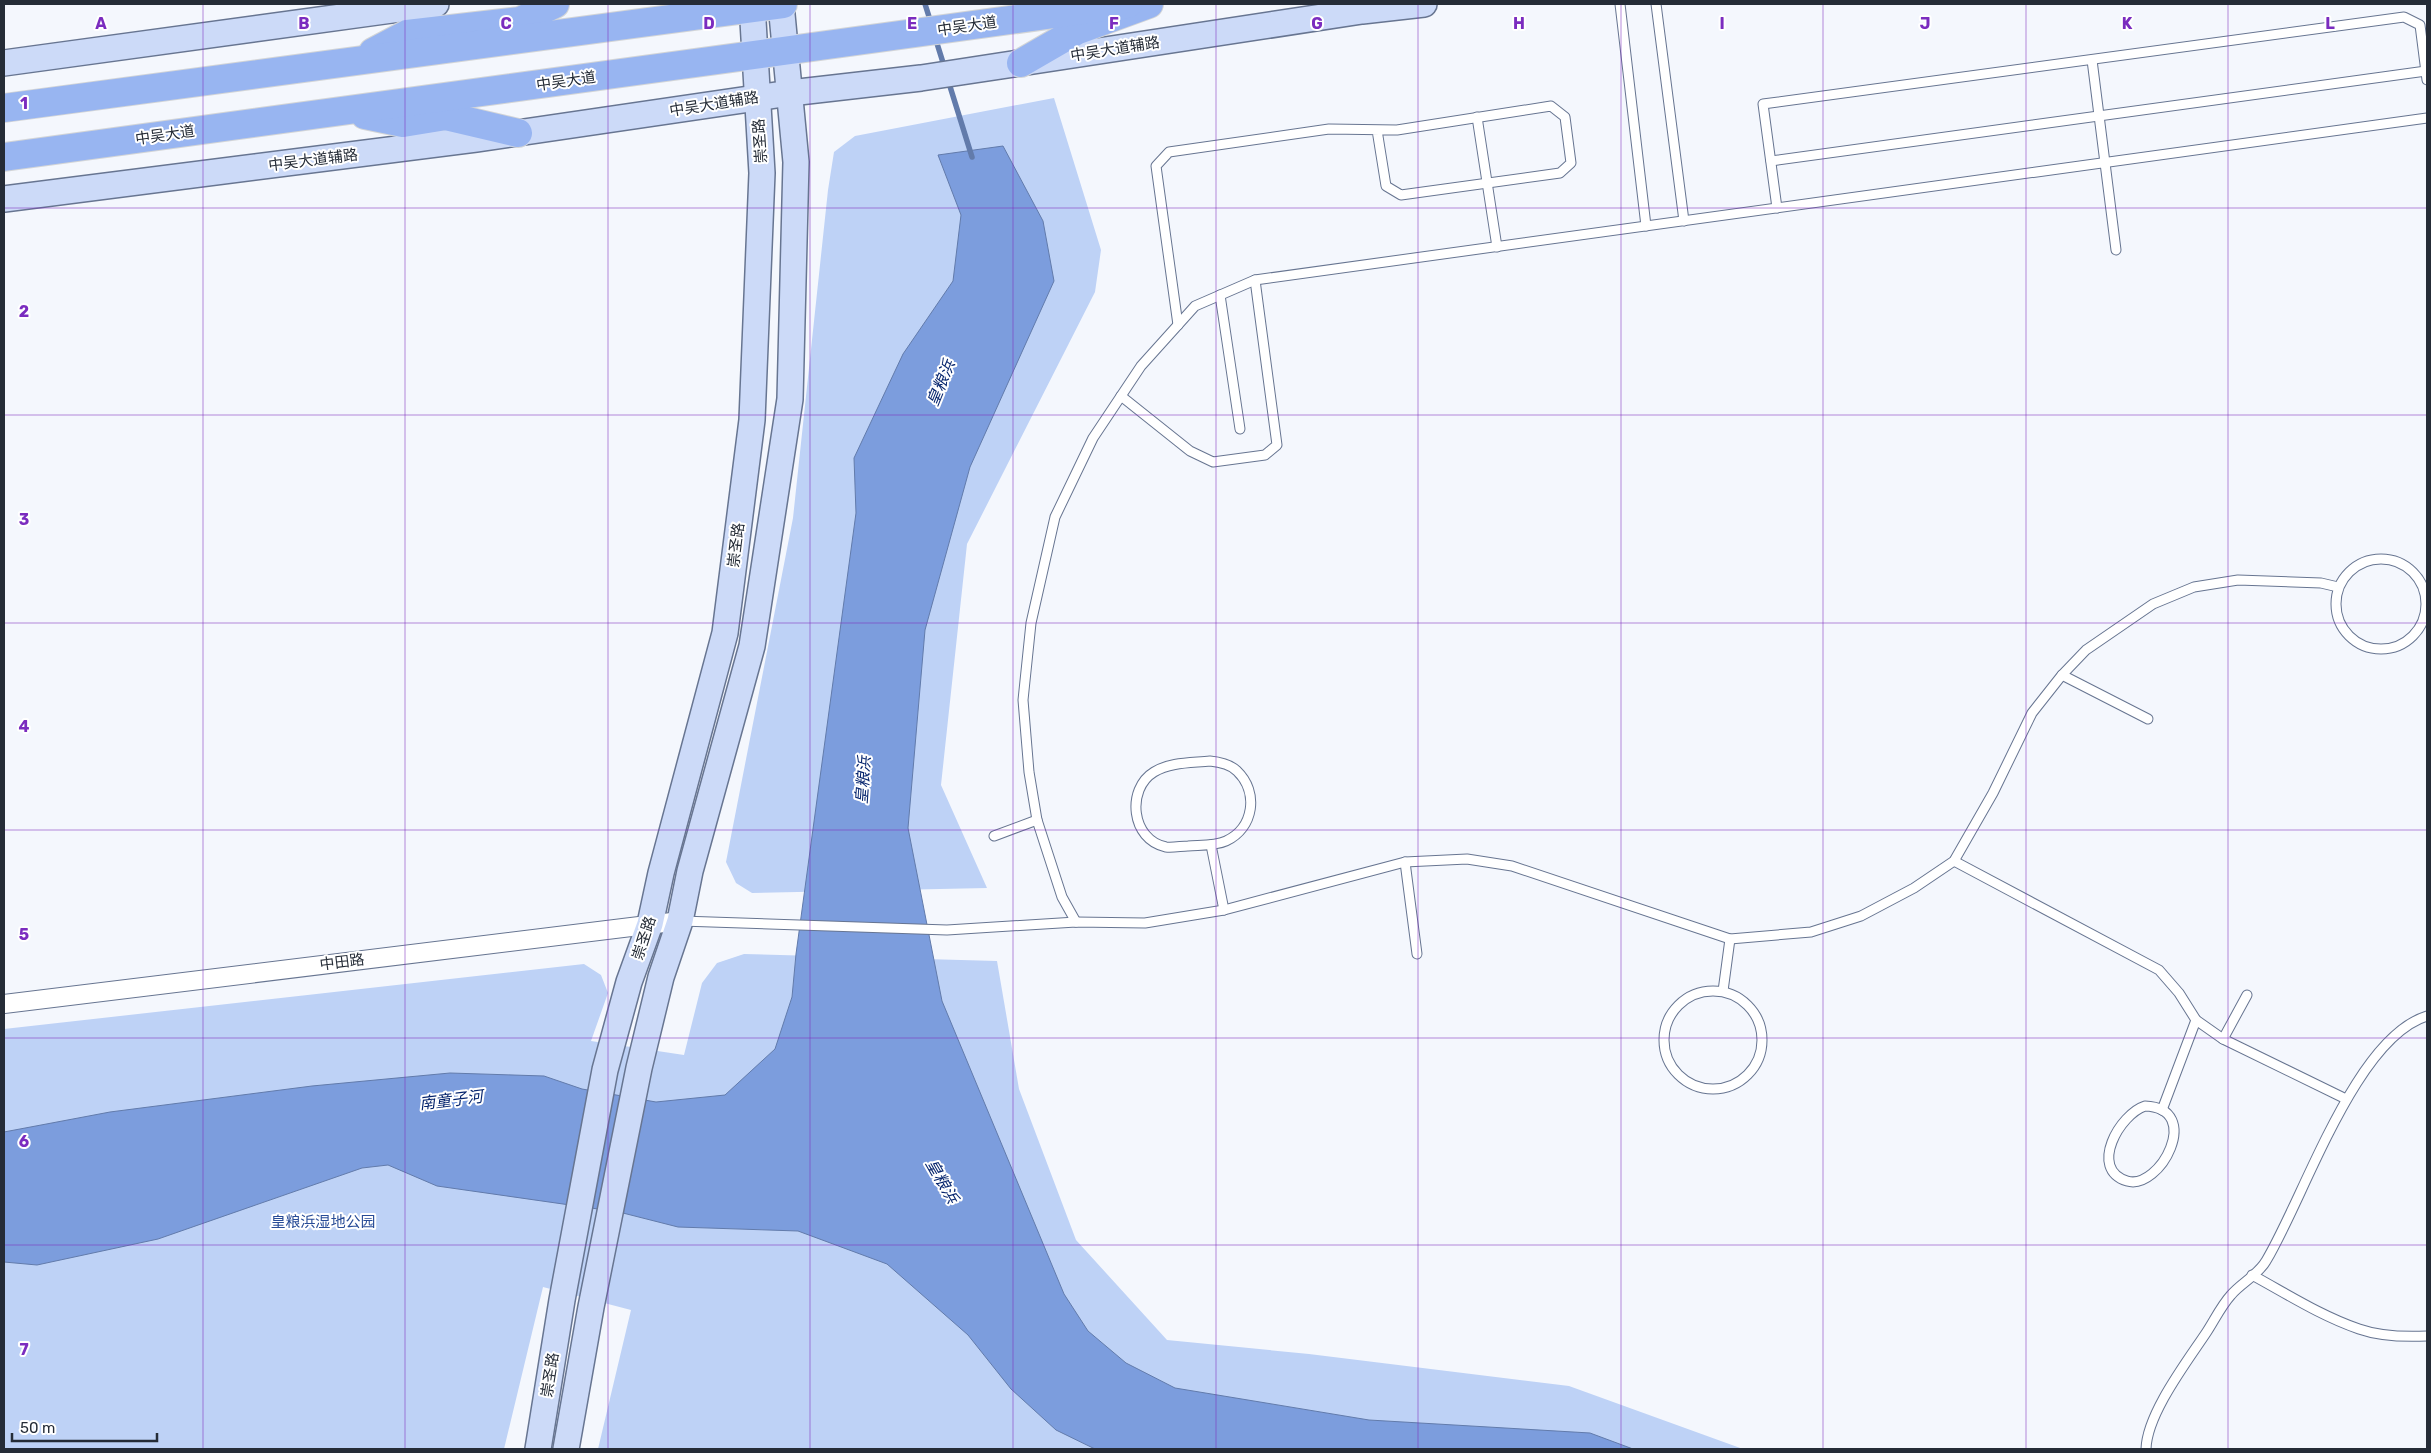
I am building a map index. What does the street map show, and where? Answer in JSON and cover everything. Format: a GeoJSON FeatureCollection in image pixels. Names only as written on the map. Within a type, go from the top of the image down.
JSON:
{"type":"FeatureCollection","features":[{"type":"Feature","properties":{"kind":"main road"},"geometry":{"type":"LineString","coordinates":[[4,63],[436,4]]}},
{"type":"Feature","properties":{"kind":"main road"},"geometry":{"type":"LineString","coordinates":[[354,61],[407,34],[520,21],[555,4]]}},
{"type":"Feature","properties":{"kind":"main road"},"geometry":{"type":"LineString","coordinates":[[4,108],[752,6],[781,4]]}},
{"type":"Feature","properties":{"kind":"main road","name":"崇圣路"},"geometry":{"type":"LineString","coordinates":[[566,1449],[591,1307],[639,1068],[661,977],[680,921],[690,871],[752,646],[790,399],[796,162],[781,4]]}},
{"type":"Feature","properties":{"kind":"main road","name":"中吴大道"},"geometry":{"type":"LineString","coordinates":[[4,157],[1128,4]]}},
{"type":"Feature","properties":{"kind":"main road"},"geometry":{"type":"LineString","coordinates":[[1021,63],[1078,30],[1149,4]]}},
{"type":"Feature","properties":{"kind":"main road","name":"中吴大道辅路"},"geometry":{"type":"LineString","coordinates":[[4,199],[518,134],[790,92],[921,78],[1362,11],[1424,4]]}},
{"type":"Feature","properties":{"kind":"main road","name":"崇圣路"},"geometry":{"type":"LineString","coordinates":[[538,1449],[562,1300],[606,1070],[629,982],[650,924],[661,872],[725,633],[750,440],[762,173],[752,6]]}},
{"type":"Feature","properties":{"kind":"main road"},"geometry":{"type":"LineString","coordinates":[[4,91],[100,95]]}},
{"type":"Feature","properties":{"kind":"main road"},"geometry":{"type":"LineString","coordinates":[[341,111],[403,123],[446,116],[518,134]]}},
{"type":"Feature","properties":{"kind":"street","name":"中田路"},"geometry":{"type":"LineString","coordinates":[[4,1004],[680,921]]}},
{"type":"Feature","properties":{"kind":"lane"},"geometry":{"type":"LineString","coordinates":[[1620,4],[1646,226]]}},
{"type":"Feature","properties":{"kind":"lane"},"geometry":{"type":"LineString","coordinates":[[1656,4],[1684,221]]}},
{"type":"Feature","properties":{"kind":"lane"},"geometry":{"type":"LineString","coordinates":[[1771,161],[2099,116],[2427,76],[2420,25],[2404,17],[1763,104],[1777,208]]}},
{"type":"Feature","properties":{"kind":"lane"},"geometry":{"type":"LineString","coordinates":[[2092,60],[2116,250]]}},
{"type":"Feature","properties":{"kind":"lane"},"geometry":{"type":"LineString","coordinates":[[1178,325],[1156,166],[1169,152],[1329,129],[1397,130],[1551,106],[1565,117],[1571,163],[1560,173],[1401,195],[1386,186],[1377,130]]}},
{"type":"Feature","properties":{"kind":"lane"},"geometry":{"type":"LineString","coordinates":[[1477,118],[1497,247]]}},
{"type":"Feature","properties":{"kind":"lane"},"geometry":{"type":"LineString","coordinates":[[1076,922],[1062,897],[1037,820],[1029,772],[1023,700],[1031,622],[1055,517],[1093,438],[1141,366],[1195,306],[1256,280],[2427,118]]}},
{"type":"Feature","properties":{"kind":"lane"},"geometry":{"type":"LineString","coordinates":[[1121,396],[1190,451],[1213,462],[1265,455],[1277,445],[1256,280]]}},
{"type":"Feature","properties":{"kind":"lane"},"geometry":{"type":"LineString","coordinates":[[1220,296],[1240,429]]}},
{"type":"Feature","properties":{"kind":"lane"},"geometry":{"type":"LineString","coordinates":[[2386,558],[2400,562],[2413,571],[2424,590],[2427,613],[2424,628],[2411,638],[2390,648],[2368,648],[2354,642],[2343,631],[2337,617],[2335,602],[2338,587],[2345,574],[2357,565],[2371,559],[2386,558]]}},
{"type":"Feature","properties":{"kind":"lane"},"geometry":{"type":"LineString","coordinates":[[680,921],[947,930],[1076,922],[1145,923],[1224,910],[1405,862],[1467,859],[1512,866],[1730,938],[1811,932],[1861,916],[1914,888],[1954,861],[1993,793],[2032,713],[2062,675],[2086,650],[2153,604],[2194,587],[2238,580],[2321,583],[2338,587]]}},
{"type":"Feature","properties":{"kind":"lane"},"geometry":{"type":"LineString","coordinates":[[2062,675],[2148,719]]}},
{"type":"Feature","properties":{"kind":"lane"},"geometry":{"type":"LineString","coordinates":[[1210,761],[1224,763],[1236,770],[1246,781],[1251,794],[1251,809],[1246,822],[1237,834],[1225,841],[1211,844],[1166,847],[1154,841],[1144,832],[1138,820],[1135,807],[1140,788],[1152,772],[1164,766],[1210,761]]}},
{"type":"Feature","properties":{"kind":"lane"},"geometry":{"type":"LineString","coordinates":[[994,836],[1037,820]]}},
{"type":"Feature","properties":{"kind":"lane"},"geometry":{"type":"LineString","coordinates":[[1211,844],[1224,910]]}},
{"type":"Feature","properties":{"kind":"lane"},"geometry":{"type":"LineString","coordinates":[[1954,861],[2160,970],[2179,993],[2196,1020],[2223,1039],[2346,1099]]}},
{"type":"Feature","properties":{"kind":"lane"},"geometry":{"type":"LineString","coordinates":[[1405,862],[1417,954]]}},
{"type":"Feature","properties":{"kind":"lane"},"geometry":{"type":"LineString","coordinates":[[1723,991],[1730,938]]}},
{"type":"Feature","properties":{"kind":"lane"},"geometry":{"type":"LineString","coordinates":[[1706,991],[1723,991],[1738,997],[1750,1007],[1759,1020],[1762,1036],[1761,1052],[1754,1067],[1744,1079],[1730,1086],[1714,1089],[1698,1087],[1683,1080],[1671,1068],[1665,1052],[1663,1036],[1667,1020],[1677,1006],[1690,996],[1706,991]]}},
{"type":"Feature","properties":{"kind":"lane"},"geometry":{"type":"LineString","coordinates":[[2223,1039],[2247,995]]}},
{"type":"Feature","properties":{"kind":"lane"},"geometry":{"type":"LineString","coordinates":[[2146,1449],[2146,1441],[2164,1397],[2231,1295],[2265,1263],[2346,1099],[2379,1051],[2408,1027],[2427,1016]]}},
{"type":"Feature","properties":{"kind":"lane"},"geometry":{"type":"LineString","coordinates":[[2162,1110],[2196,1020]]}},
{"type":"Feature","properties":{"kind":"lane"},"geometry":{"type":"LineString","coordinates":[[2145,1106],[2162,1110],[2173,1122],[2175,1130],[2174,1138],[2157,1170],[2144,1181],[2128,1182],[2120,1178],[2109,1164],[2108,1155],[2110,1146],[2128,1114],[2145,1106]]}},
{"type":"Feature","properties":{"kind":"lane"},"geometry":{"type":"LineString","coordinates":[[2252,1275],[2315,1310],[2360,1329],[2408,1336],[2427,1336]]}},
{"type":"Feature","properties":{"kind":"green space"},"geometry":{"type":"Polygon","coordinates":[[[1054,98],[1101,250],[1095,292],[967,544],[941,785],[987,888],[752,893],[736,883],[726,862],[793,518],[828,190],[834,152],[855,136],[1054,98]]]}},
{"type":"Feature","properties":{"kind":"green space","name":"皇粮浜湿地公园"},"geometry":{"type":"Polygon","coordinates":[[[744,954],[997,961],[1019,1089],[1076,1240],[1167,1340],[1309,1354],[1569,1386],[1743,1449],[598,1449],[631,1310],[543,1287],[504,1449],[4,1449],[4,1029],[584,964],[601,975],[608,993],[591,1041],[684,1055],[702,983],[717,963],[744,954]]]}},
{"type":"Feature","properties":{"kind":"water","name":"南童子河"},"geometry":{"type":"Polygon","coordinates":[[[1003,146],[1043,221],[1054,281],[970,467],[925,630],[908,828],[942,1001],[1064,1294],[1088,1331],[1126,1363],[1175,1388],[1369,1420],[1590,1433],[1633,1449],[1095,1449],[1056,1430],[1011,1389],[968,1335],[887,1264],[798,1231],[678,1227],[619,1212],[437,1186],[388,1165],[362,1168],[158,1239],[37,1265],[4,1262],[4,1132],[110,1112],[312,1086],[450,1073],[544,1076],[582,1089],[656,1102],[725,1095],[775,1049],[792,997],[796,954],[856,513],[854,458],[903,354],[953,281],[961,215],[938,155],[1003,146]]]}},
{"type":"Feature","properties":{"kind":"waterway","name":"皇粮浜"},"geometry":{"type":"LineString","coordinates":[[925,4],[931,23]]}},
{"type":"Feature","properties":{"kind":"waterway","name":"皇粮浜"},"geometry":{"type":"LineString","coordinates":[[935,37],[945,69]]}},
{"type":"Feature","properties":{"kind":"waterway","name":"皇粮浜"},"geometry":{"type":"LineString","coordinates":[[948,80],[972,157]]}}]}
